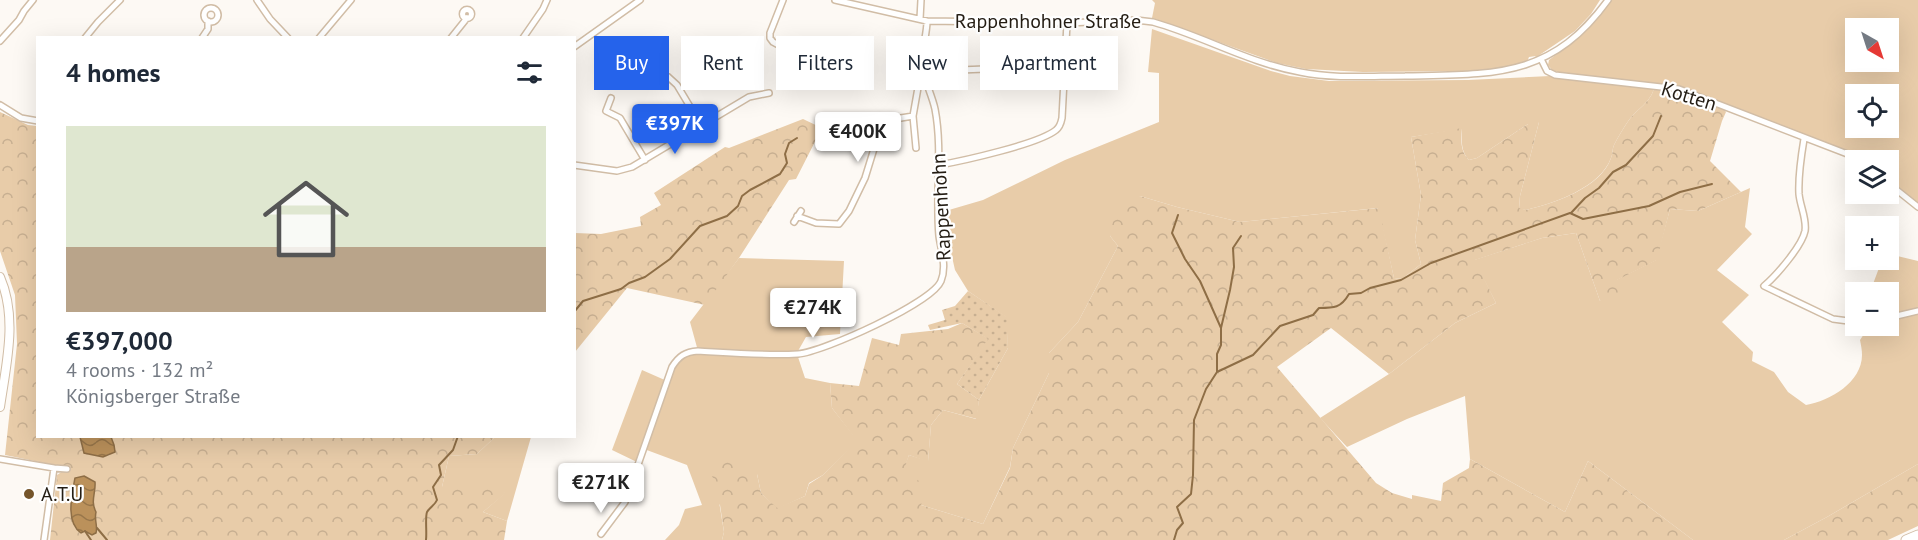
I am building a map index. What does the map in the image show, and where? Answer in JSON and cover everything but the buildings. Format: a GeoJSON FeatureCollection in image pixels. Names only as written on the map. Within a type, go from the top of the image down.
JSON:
{"type":"FeatureCollection","features":[{"type":"Feature","properties":{"kind":"highway"},"geometry":{"type":"LineString","coordinates":[[1906,540],[1918,535]]}},
{"type":"Feature","properties":{"kind":"main road"},"geometry":{"type":"LineString","coordinates":[[0,277],[8,301],[10,319],[0,407]]}},
{"type":"Feature","properties":{"kind":"street"},"geometry":{"type":"LineString","coordinates":[[0,41],[20,20],[33,0]]}},
{"type":"Feature","properties":{"kind":"street"},"geometry":{"type":"LineString","coordinates":[[87,36],[120,0]]}},
{"type":"Feature","properties":{"kind":"street"},"geometry":{"type":"LineString","coordinates":[[257,0],[270,19],[286,36]]}},
{"type":"Feature","properties":{"kind":"street"},"geometry":{"type":"LineString","coordinates":[[321,36],[351,0]]}},
{"type":"Feature","properties":{"kind":"street"},"geometry":{"type":"LineString","coordinates":[[524,36],[547,0]]}},
{"type":"Feature","properties":{"kind":"street"},"geometry":{"type":"LineString","coordinates":[[576,46],[640,0]]}},
{"type":"Feature","properties":{"kind":"street"},"geometry":{"type":"LineString","coordinates":[[776,44],[770,38],[770,33],[783,0]]}},
{"type":"Feature","properties":{"kind":"street","name":"Rappenhohner Straße"},"geometry":{"type":"LineString","coordinates":[[835,0],[927,21],[1067,23],[1136,20],[1153,22],[1257,61],[1327,76],[1485,73],[1522,67],[1557,51],[1581,33],[1608,0]]}},
{"type":"Feature","properties":{"kind":"street"},"geometry":{"type":"LineString","coordinates":[[920,19],[921,0]]}},
{"type":"Feature","properties":{"kind":"street"},"geometry":{"type":"LineString","coordinates":[[452,36],[466,18]]}},
{"type":"Feature","properties":{"kind":"street"},"geometry":{"type":"LineString","coordinates":[[203,36],[208,29],[208,21]]}},
{"type":"Feature","properties":{"kind":"street","name":"Rappenhohn"},"geometry":{"type":"LineString","coordinates":[[925,36],[927,21]]}},
{"type":"Feature","properties":{"kind":"street"},"geometry":{"type":"LineString","coordinates":[[1066,36],[1067,23]]}},
{"type":"Feature","properties":{"kind":"street","name":"Kotten"},"geometry":{"type":"LineString","coordinates":[[1541,59],[1547,71],[1555,75],[1679,88],[1845,154]]}},
{"type":"Feature","properties":{"kind":"street"},"geometry":{"type":"LineString","coordinates":[[669,78],[677,85],[701,125]]}},
{"type":"Feature","properties":{"kind":"street","name":"Rappenhohn"},"geometry":{"type":"LineString","coordinates":[[916,148],[913,116],[918,90]]}},
{"type":"Feature","properties":{"kind":"street","name":"Rappenhohn"},"geometry":{"type":"LineString","coordinates":[[601,534],[625,502],[672,367],[677,359],[690,352],[788,354],[810,352],[846,339],[900,312],[932,293],[941,282],[944,266],[938,215],[939,165],[935,110],[929,90]]}},
{"type":"Feature","properties":{"kind":"street"},"geometry":{"type":"LineString","coordinates":[[939,165],[989,154],[1038,139],[1056,130],[1062,118],[1063,90]]}},
{"type":"Feature","properties":{"kind":"street"},"geometry":{"type":"LineString","coordinates":[[576,165],[617,171],[632,167],[749,97],[770,93]]}},
{"type":"Feature","properties":{"kind":"street"},"geometry":{"type":"LineString","coordinates":[[611,98],[606,111],[620,118],[645,160]]}},
{"type":"Feature","properties":{"kind":"street"},"geometry":{"type":"LineString","coordinates":[[0,105],[21,118],[36,121]]}},
{"type":"Feature","properties":{"kind":"street"},"geometry":{"type":"LineString","coordinates":[[797,216],[816,223],[839,224],[849,211],[869,168],[882,126],[889,120],[913,116]]}},
{"type":"Feature","properties":{"kind":"street"},"geometry":{"type":"LineString","coordinates":[[1804,139],[1799,178],[1805,230],[1797,246],[1775,276],[1764,286],[1833,319],[1845,321]]}},
{"type":"Feature","properties":{"kind":"street"},"geometry":{"type":"LineString","coordinates":[[1899,192],[1918,207]]}},
{"type":"Feature","properties":{"kind":"street"},"geometry":{"type":"LineString","coordinates":[[1899,315],[1918,311]]}},
{"type":"Feature","properties":{"kind":"street"},"geometry":{"type":"LineString","coordinates":[[0,459],[67,469]]}},
{"type":"Feature","properties":{"kind":"street"},"geometry":{"type":"LineString","coordinates":[[44,540],[54,468]]}},
{"type":"Feature","properties":{"kind":"green space"},"geometry":{"type":"Polygon","coordinates":[[[1152,0],[1600,0],[1575,31],[1538,56],[1556,47],[1528,62],[1536,56],[1529,57],[1527,62],[1485,71],[1363,72],[1306,69],[1277,63],[1152,18],[1155,3],[1152,0]]]}},
{"type":"Feature","properties":{"kind":"green space"},"geometry":{"type":"Polygon","coordinates":[[[1611,0],[1918,0],[1918,204],[1899,188],[1899,150],[1845,151],[1676,86],[1561,73],[1552,70],[1548,65],[1549,60],[1582,35],[1611,0]]]}},
{"type":"Feature","properties":{"kind":"green space"},"geometry":{"type":"Polygon","coordinates":[[[1603,2],[1586,22],[1570,37],[1603,2]]]}},
{"type":"Feature","properties":{"kind":"green space"},"geometry":{"type":"Polygon","coordinates":[[[1152,29],[1271,71],[1329,81],[1468,80],[1550,76],[1654,88],[1650,97],[1623,129],[1614,145],[1611,158],[1597,178],[1575,193],[1526,210],[1519,209],[1520,196],[1539,122],[1528,124],[1477,158],[1469,160],[1463,149],[1462,129],[1411,137],[1421,195],[1415,240],[1421,264],[1402,279],[1394,278],[1378,208],[1240,222],[1140,196],[1110,236],[1118,246],[1078,322],[1049,353],[1049,373],[1013,448],[1010,467],[983,524],[921,505],[903,470],[909,455],[928,461],[931,425],[943,410],[976,419],[979,400],[1008,348],[1006,317],[968,291],[955,270],[942,212],[983,200],[1065,160],[1159,122],[1159,73],[1148,72],[1152,29]]]}},
{"type":"Feature","properties":{"kind":"green space"},"geometry":{"type":"Polygon","coordinates":[[[1654,88],[1695,97],[1724,109],[1726,112],[1710,161],[1741,192],[1698,211],[1670,209],[1657,260],[1617,280],[1620,292],[1600,301],[1576,233],[1542,238],[1475,260],[1496,303],[1455,323],[1389,374],[1331,328],[1277,367],[1376,483],[1392,493],[1412,499],[1412,495],[1441,501],[1443,483],[1469,468],[1470,459],[1565,512],[1588,461],[1693,540],[722,540],[724,532],[720,505],[706,493],[708,485],[716,482],[706,468],[708,459],[724,456],[736,465],[746,464],[757,474],[761,493],[777,508],[805,496],[809,484],[823,475],[857,441],[832,408],[830,383],[859,386],[872,338],[899,345],[901,334],[948,329],[962,323],[989,339],[957,384],[979,400],[977,419],[943,410],[931,425],[928,462],[909,455],[904,470],[927,487],[921,505],[983,524],[1010,468],[1013,448],[1049,373],[1049,353],[1078,322],[1118,246],[1110,236],[1116,205],[1125,200],[1140,196],[1240,222],[1379,208],[1394,278],[1402,279],[1421,264],[1415,240],[1421,195],[1411,137],[1462,128],[1461,141],[1469,160],[1477,158],[1528,124],[1531,117],[1539,122],[1520,196],[1519,208],[1526,210],[1575,193],[1597,178],[1606,169],[1614,145],[1623,129],[1650,97],[1654,88]]]}},
{"type":"Feature","properties":{"kind":"green space"},"geometry":{"type":"Polygon","coordinates":[[[0,112],[28,125],[36,126],[36,438],[80,438],[82,447],[102,456],[110,455],[111,438],[494,438],[477,454],[449,456],[442,487],[477,482],[506,493],[483,512],[507,521],[504,540],[50,540],[57,475],[63,471],[64,467],[5,455],[17,344],[15,295],[0,251],[0,112]],[[84,476],[85,531],[97,528],[92,480],[84,476]]]}},
{"type":"Feature","properties":{"kind":"green space"},"geometry":{"type":"Polygon","coordinates":[[[803,119],[822,128],[796,179],[789,180],[739,258],[705,305],[627,288],[576,351],[576,233],[601,234],[641,226],[640,217],[661,205],[654,193],[725,147],[729,148],[803,119]]]}},
{"type":"Feature","properties":{"kind":"green space"},"geometry":{"type":"Polygon","coordinates":[[[1750,188],[1745,227],[1752,234],[1717,270],[1749,295],[1722,322],[1753,352],[1752,361],[1774,372],[1788,392],[1806,405],[1834,395],[1851,382],[1861,365],[1860,340],[1863,336],[1899,336],[1899,319],[1918,314],[1918,464],[1784,540],[1693,540],[1588,461],[1565,512],[1470,459],[1465,396],[1407,419],[1347,447],[1320,418],[1389,374],[1455,323],[1496,303],[1474,260],[1542,238],[1576,233],[1600,301],[1616,280],[1656,260],[1670,209],[1698,211],[1750,188]]]}},
{"type":"Feature","properties":{"kind":"green space"},"geometry":{"type":"Polygon","coordinates":[[[1899,256],[1918,261],[1918,309],[1899,313],[1899,282],[1874,282],[1878,270],[1899,270],[1899,256]]]}},
{"type":"Feature","properties":{"kind":"green space"},"geometry":{"type":"Polygon","coordinates":[[[739,258],[844,261],[840,334],[806,337],[798,351],[712,352],[798,357],[805,378],[830,383],[832,408],[858,441],[823,475],[809,483],[805,496],[777,509],[761,493],[757,474],[716,483],[724,532],[722,540],[665,540],[679,525],[685,509],[702,505],[687,465],[644,449],[639,463],[612,450],[642,370],[667,381],[677,359],[698,351],[690,322],[739,258]]]}},
{"type":"Feature","properties":{"kind":"green space"},"geometry":{"type":"Polygon","coordinates":[[[968,291],[1007,317],[1008,348],[979,400],[957,384],[988,339],[962,323],[930,330],[928,325],[945,320],[942,310],[955,306],[968,291]]]}},
{"type":"Feature","properties":{"kind":"green space"},"geometry":{"type":"Polygon","coordinates":[[[494,438],[531,438],[507,521],[483,512],[505,493],[442,487],[449,456],[477,454],[494,438]]]}},
{"type":"Feature","properties":{"kind":"green space"},"geometry":{"type":"Polygon","coordinates":[[[1918,464],[1918,526],[1888,540],[1784,540],[1827,517],[1918,464]]]}},
{"type":"Feature","properties":{"kind":"water"},"geometry":{"type":"Polygon","coordinates":[[[80,438],[111,438],[115,452],[103,457],[84,453],[80,438]]]}},
{"type":"Feature","properties":{"kind":"water"},"geometry":{"type":"Polygon","coordinates":[[[84,476],[95,482],[93,501],[96,512],[96,533],[92,535],[85,531],[81,533],[76,528],[71,515],[75,478],[84,476]]]}},
{"type":"Feature","properties":{"kind":"waterway"},"geometry":{"type":"LineString","coordinates":[[1571,213],[1613,172],[1626,165],[1653,136],[1661,116]]}},
{"type":"Feature","properties":{"kind":"waterway"},"geometry":{"type":"LineString","coordinates":[[576,310],[583,301],[621,289],[645,277],[670,259],[700,226],[727,216],[738,206],[742,196],[780,174],[787,163],[785,154],[789,143],[797,138]]}},
{"type":"Feature","properties":{"kind":"waterway"},"geometry":{"type":"LineString","coordinates":[[1174,540],[1177,530],[1183,523],[1177,507],[1191,494],[1194,420],[1206,389],[1217,372],[1253,355],[1280,326],[1313,315],[1319,308],[1337,306],[1349,294],[1361,293],[1370,288],[1401,280],[1431,263],[1570,213],[1583,219],[1649,206],[1680,192],[1712,184]]}},
{"type":"Feature","properties":{"kind":"waterway"},"geometry":{"type":"LineString","coordinates":[[1178,215],[1172,233],[1185,259],[1200,281],[1221,328],[1217,372]]}},
{"type":"Feature","properties":{"kind":"waterway"},"geometry":{"type":"LineString","coordinates":[[1221,328],[1234,267],[1233,248],[1241,236]]}},
{"type":"Feature","properties":{"kind":"waterway"},"geometry":{"type":"LineString","coordinates":[[426,540],[427,512],[437,500],[433,487],[441,475],[439,465],[453,450],[457,438]]}},
{"type":"Feature","properties":{"kind":"waterway"},"geometry":{"type":"LineString","coordinates":[[97,528],[107,540]]}},
{"type":"Feature","properties":{"kind":"waterway"},"geometry":{"type":"LineString","coordinates":[[85,531],[91,540]]}},
{"type":"Feature","properties":{"kind":"place","name":"A.T.U"},"geometry":{"type":"Point","coordinates":[29,494]}}]}
